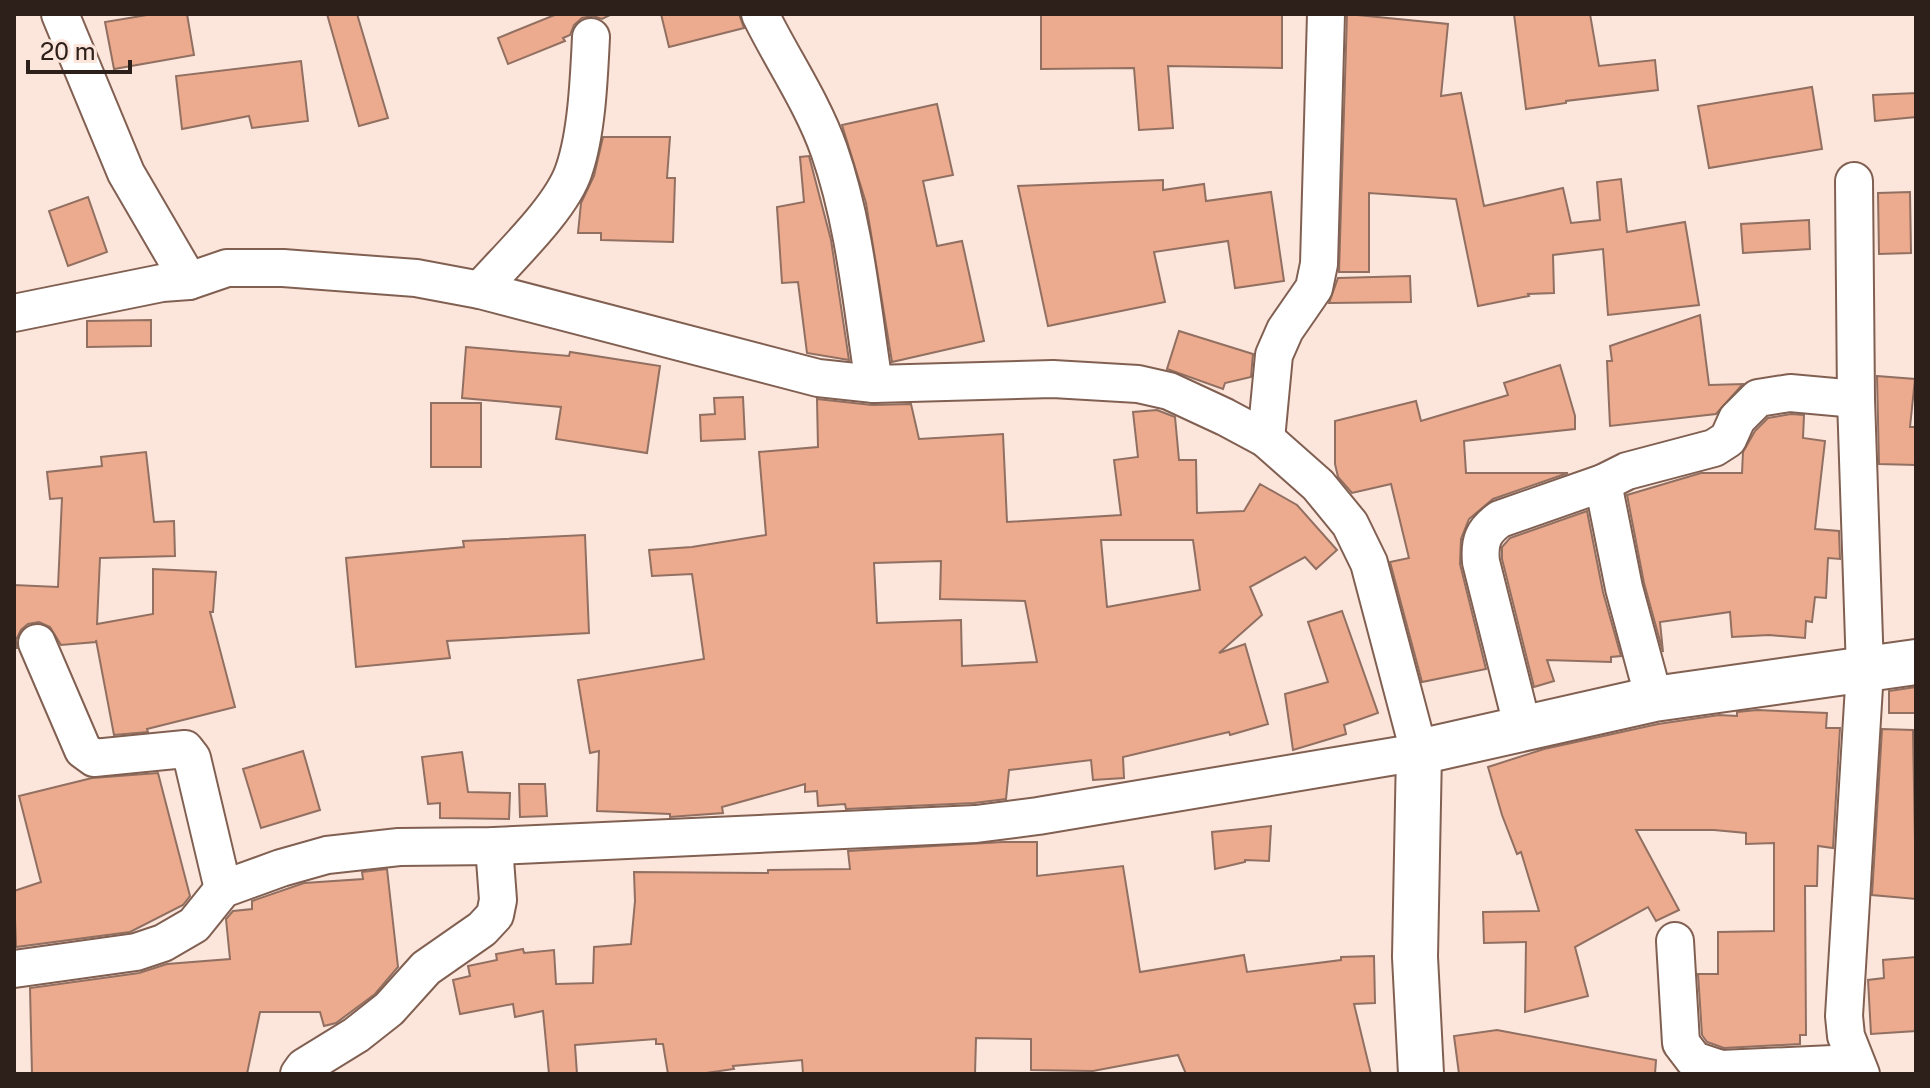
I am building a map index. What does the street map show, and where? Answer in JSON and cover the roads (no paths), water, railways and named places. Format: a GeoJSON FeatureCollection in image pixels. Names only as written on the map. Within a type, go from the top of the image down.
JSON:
{"type":"FeatureCollection","features":[{"type":"Feature","properties":{"kind":"street"},"geometry":{"type":"LineString","coordinates":[[60,14],[126,173],[189,281]]}},
{"type":"Feature","properties":{"kind":"street"},"geometry":{"type":"LineString","coordinates":[[760,14],[810,106],[830,152],[844,201],[874,384]]}},
{"type":"Feature","properties":{"kind":"street"},"geometry":{"type":"LineString","coordinates":[[1266,439],[1274,355],[1285,330],[1314,288],[1319,264],[1326,14]]}},
{"type":"Feature","properties":{"kind":"street"},"geometry":{"type":"LineString","coordinates":[[480,290],[555,206],[574,171],[588,97],[591,37]]}},
{"type":"Feature","properties":{"kind":"street"},"geometry":{"type":"LineString","coordinates":[[1675,941],[1681,1043],[1694,1060],[1721,1069],[1858,1068],[1846,1036],[1844,1016],[1865,670],[1856,399],[1854,181]]}},
{"type":"Feature","properties":{"kind":"street"},"geometry":{"type":"LineString","coordinates":[[14,313],[162,283],[189,281],[227,268],[283,268],[416,278],[480,290],[818,378],[874,384],[1053,379],[1138,384],[1169,391],[1266,439],[1318,485],[1350,524],[1369,563],[1419,752],[1415,957],[1421,1074]]}},
{"type":"Feature","properties":{"kind":"street"},"geometry":{"type":"LineString","coordinates":[[1523,729],[1479,545],[1486,529],[1500,519],[1603,483],[1627,471],[1714,448],[1728,439],[1737,419],[1758,398],[1790,393],[1856,399]]}},
{"type":"Feature","properties":{"kind":"street"},"geometry":{"type":"LineString","coordinates":[[1603,483],[1624,588],[1654,699]]}},
{"type":"Feature","properties":{"kind":"street"},"geometry":{"type":"LineString","coordinates":[[37,643],[83,750],[94,758],[185,749],[192,758],[223,889]]}},
{"type":"Feature","properties":{"kind":"street"},"geometry":{"type":"LineString","coordinates":[[14,969],[136,952],[163,943],[194,925],[223,889],[327,855],[399,847],[494,846],[976,824],[1419,752],[1654,699],[1916,662]]}},
{"type":"Feature","properties":{"kind":"street"},"geometry":{"type":"LineString","coordinates":[[299,1074],[304,1067],[378,1018],[426,968],[482,929],[495,915],[498,900],[494,846]]}}]}
